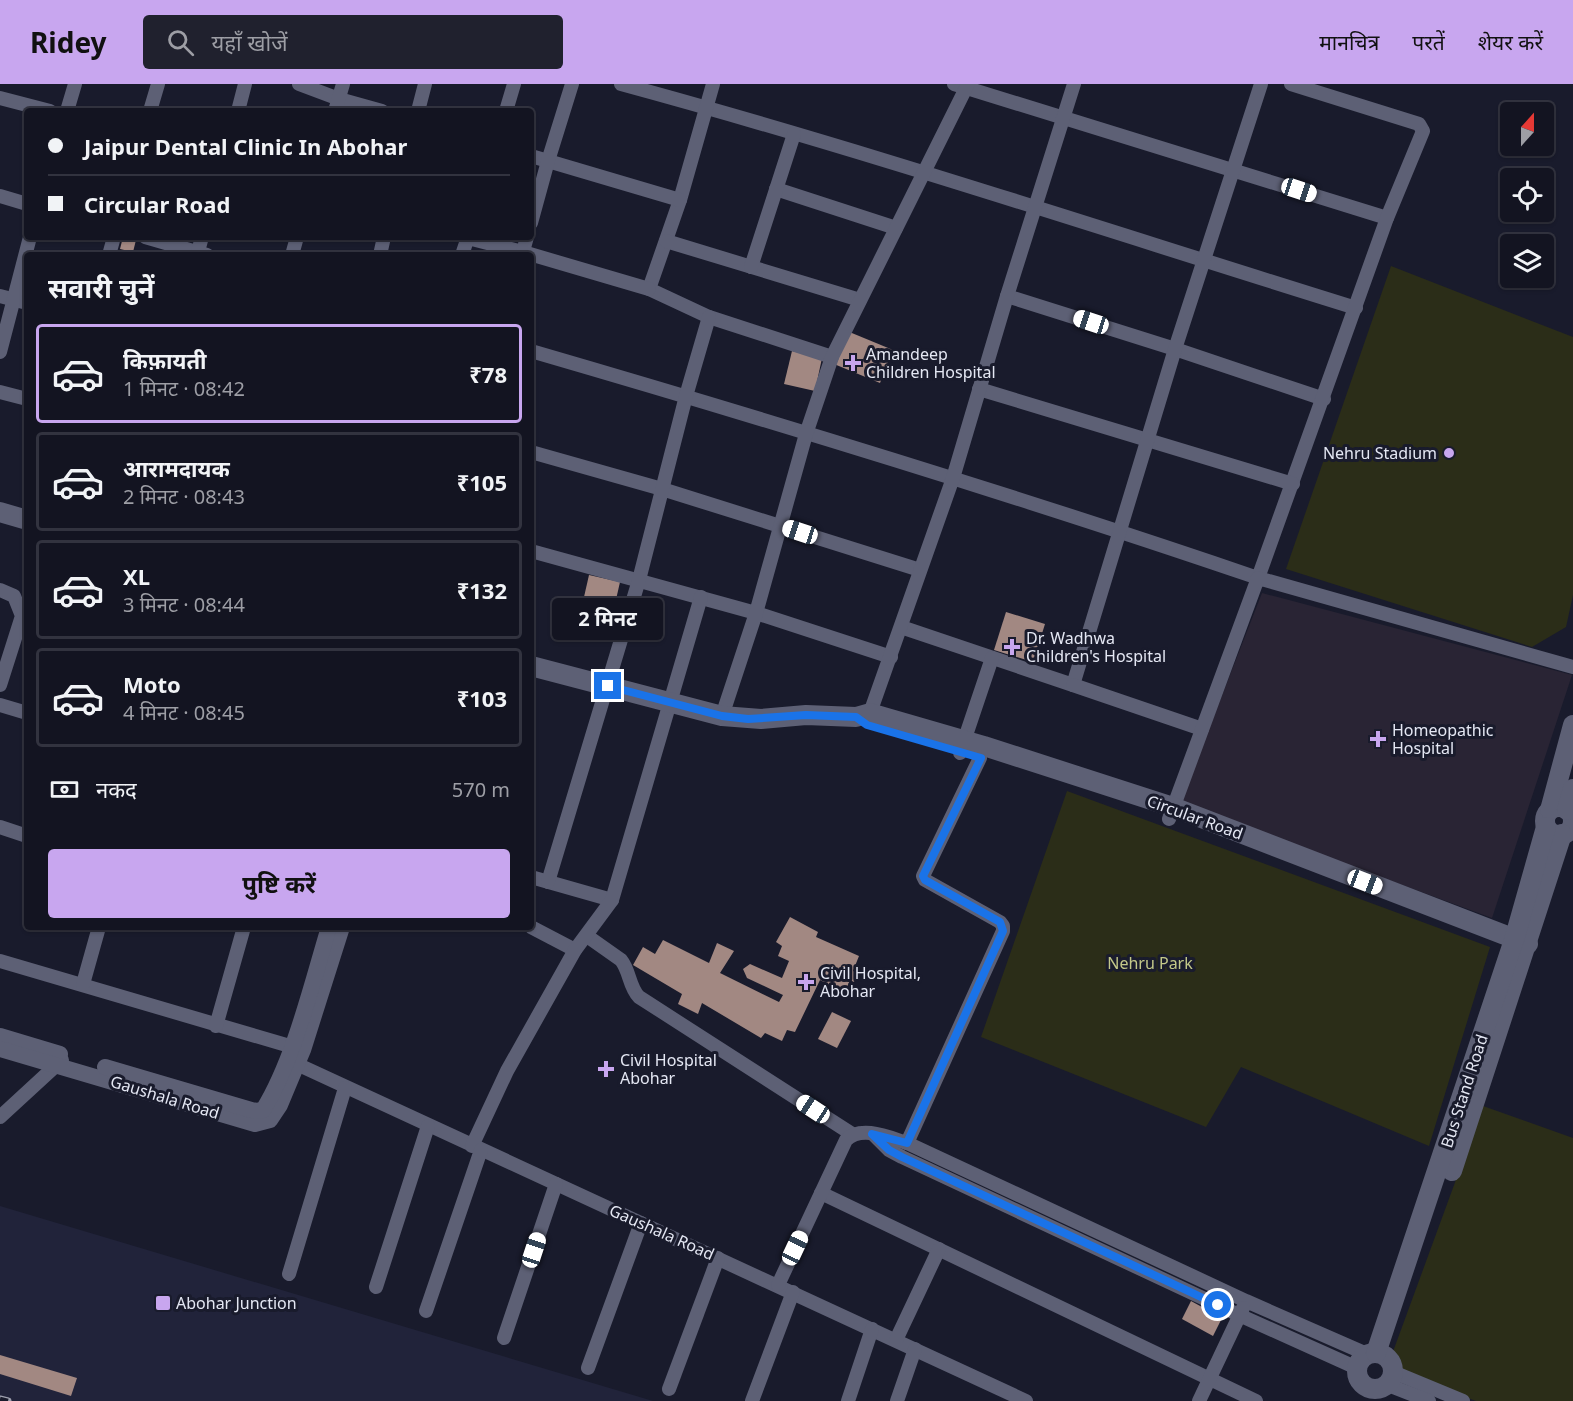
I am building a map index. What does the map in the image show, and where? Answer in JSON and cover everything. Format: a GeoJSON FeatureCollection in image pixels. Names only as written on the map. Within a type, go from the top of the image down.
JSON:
{"type":"FeatureCollection","features":[{"type":"Feature","properties":{"kind":"main road"},"geometry":{"type":"LineString","coordinates":[[0,512],[24,519]]}},
{"type":"Feature","properties":{"kind":"main road"},"geometry":{"type":"LineString","coordinates":[[0,526],[24,533]]}},
{"type":"Feature","properties":{"kind":"main road","name":"Circular Road"},"geometry":{"type":"LineString","coordinates":[[534,667],[722,716],[748,719],[806,715],[863,715],[867,725],[962,747],[1171,813],[1519,947]]}},
{"type":"Feature","properties":{"kind":"main road","name":"Bus Stand Road"},"geometry":{"type":"LineString","coordinates":[[1564,823],[1573,725]]}},
{"type":"Feature","properties":{"kind":"main road","name":"Circular Road"},"geometry":{"type":"LineString","coordinates":[[962,747],[981,758],[1171,813]]}},
{"type":"Feature","properties":{"kind":"main road","name":"Bus Stand Road"},"geometry":{"type":"LineString","coordinates":[[1373,1377],[1433,1186],[1564,823],[1573,789]]}},
{"type":"Feature","properties":{"kind":"street"},"geometry":{"type":"LineString","coordinates":[[68,108],[75,84]]}},
{"type":"Feature","properties":{"kind":"street"},"geometry":{"type":"LineString","coordinates":[[151,108],[158,84]]}},
{"type":"Feature","properties":{"kind":"street"},"geometry":{"type":"LineString","coordinates":[[239,108],[245,84]]}},
{"type":"Feature","properties":{"kind":"street"},"geometry":{"type":"LineString","coordinates":[[299,84],[337,105],[360,108]]}},
{"type":"Feature","properties":{"kind":"street"},"geometry":{"type":"LineString","coordinates":[[337,105],[343,84]]}},
{"type":"Feature","properties":{"kind":"street"},"geometry":{"type":"LineString","coordinates":[[419,108],[425,84]]}},
{"type":"Feature","properties":{"kind":"street"},"geometry":{"type":"LineString","coordinates":[[507,108],[514,84]]}},
{"type":"Feature","properties":{"kind":"street"},"geometry":{"type":"LineString","coordinates":[[534,212],[572,84]]}},
{"type":"Feature","properties":{"kind":"street"},"geometry":{"type":"LineString","coordinates":[[621,84],[707,107],[925,173],[1356,308]]}},
{"type":"Feature","properties":{"kind":"street"},"geometry":{"type":"LineString","coordinates":[[649,289],[680,200],[713,84]]}},
{"type":"Feature","properties":{"kind":"street"},"geometry":{"type":"LineString","coordinates":[[863,715],[891,657],[953,478],[1007,296],[1074,84]]}},
{"type":"Feature","properties":{"kind":"street"},"geometry":{"type":"LineString","coordinates":[[1073,685],[1146,441],[1261,84]]}},
{"type":"Feature","properties":{"kind":"street"},"geometry":{"type":"LineString","coordinates":[[1171,813],[1324,399],[1387,218],[1423,131],[1422,127],[1408,120],[1291,84]]}},
{"type":"Feature","properties":{"kind":"street"},"geometry":{"type":"LineString","coordinates":[[722,716],[756,613],[806,434],[832,357],[925,173],[963,85],[1387,218]]}},
{"type":"Feature","properties":{"kind":"street"},"geometry":{"type":"LineString","coordinates":[[0,98],[38,108]]}},
{"type":"Feature","properties":{"kind":"street"},"geometry":{"type":"LineString","coordinates":[[751,267],[794,134]]}},
{"type":"Feature","properties":{"kind":"street"},"geometry":{"type":"LineString","coordinates":[[534,157],[680,200]]}},
{"type":"Feature","properties":{"kind":"street"},"geometry":{"type":"LineString","coordinates":[[776,189],[896,228]]}},
{"type":"Feature","properties":{"kind":"street"},"geometry":{"type":"LineString","coordinates":[[0,196],[24,203]]}},
{"type":"Feature","properties":{"kind":"street"},"geometry":{"type":"LineString","coordinates":[[155,240],[194,252]]}},
{"type":"Feature","properties":{"kind":"street"},"geometry":{"type":"LineString","coordinates":[[476,240],[516,252]]}},
{"type":"Feature","properties":{"kind":"street"},"geometry":{"type":"LineString","coordinates":[[666,241],[860,300]]}},
{"type":"Feature","properties":{"kind":"street"},"geometry":{"type":"LineString","coordinates":[[0,352],[6,298],[24,252]]}},
{"type":"Feature","properties":{"kind":"street"},"geometry":{"type":"LineString","coordinates":[[534,257],[649,289],[709,317],[832,357]]}},
{"type":"Feature","properties":{"kind":"street"},"geometry":{"type":"LineString","coordinates":[[1007,296],[1324,399]]}},
{"type":"Feature","properties":{"kind":"street"},"geometry":{"type":"LineString","coordinates":[[6,298],[24,302]]}},
{"type":"Feature","properties":{"kind":"street"},"geometry":{"type":"LineString","coordinates":[[548,882],[639,580],[686,396],[709,317]]}},
{"type":"Feature","properties":{"kind":"street"},"geometry":{"type":"LineString","coordinates":[[534,352],[953,478],[1258,578],[1573,667]]}},
{"type":"Feature","properties":{"kind":"street"},"geometry":{"type":"LineString","coordinates":[[979,389],[1293,484]]}},
{"type":"Feature","properties":{"kind":"street"},"geometry":{"type":"LineString","coordinates":[[0,392],[24,398]]}},
{"type":"Feature","properties":{"kind":"street"},"geometry":{"type":"LineString","coordinates":[[534,453],[662,489],[920,570]]}},
{"type":"Feature","properties":{"kind":"street"},"geometry":{"type":"LineString","coordinates":[[534,551],[756,613],[891,657]]}},
{"type":"Feature","properties":{"kind":"street"},"geometry":{"type":"LineString","coordinates":[[0,590],[15,596],[24,614]]}},
{"type":"Feature","properties":{"kind":"street"},"geometry":{"type":"LineString","coordinates":[[426,1311],[477,1148],[507,1071],[574,950],[587,936],[612,900],[701,597]]}},
{"type":"Feature","properties":{"kind":"street"},"geometry":{"type":"LineString","coordinates":[[0,685],[24,618]]}},
{"type":"Feature","properties":{"kind":"street"},"geometry":{"type":"LineString","coordinates":[[901,627],[1202,729]]}},
{"type":"Feature","properties":{"kind":"street"},"geometry":{"type":"LineString","coordinates":[[0,634],[15,638]]}},
{"type":"Feature","properties":{"kind":"street"},"geometry":{"type":"LineString","coordinates":[[962,747],[992,658]]}},
{"type":"Feature","properties":{"kind":"street"},"geometry":{"type":"LineString","coordinates":[[0,705],[24,712]]}},
{"type":"Feature","properties":{"kind":"street"},"geometry":{"type":"LineString","coordinates":[[907,1143],[1003,931],[1000,922],[925,880],[923,876],[981,758]]}},
{"type":"Feature","properties":{"kind":"street"},"geometry":{"type":"LineString","coordinates":[[0,827],[24,835]]}},
{"type":"Feature","properties":{"kind":"street"},"geometry":{"type":"LineString","coordinates":[[534,879],[612,900]]}},
{"type":"Feature","properties":{"kind":"street"},"geometry":{"type":"LineString","coordinates":[[534,929],[574,950]]}},
{"type":"Feature","properties":{"kind":"street"},"geometry":{"type":"LineString","coordinates":[[82,984],[98,930]]}},
{"type":"Feature","properties":{"kind":"street"},"geometry":{"type":"LineString","coordinates":[[216,1026],[243,930]]}},
{"type":"Feature","properties":{"kind":"street"},"geometry":{"type":"LineString","coordinates":[[295,1055],[329,930]]}},
{"type":"Feature","properties":{"kind":"street"},"geometry":{"type":"LineString","coordinates":[[295,1055],[341,930]]}},
{"type":"Feature","properties":{"kind":"street"},"geometry":{"type":"LineString","coordinates":[[587,936],[626,965],[635,993],[639,997],[852,1134]]}},
{"type":"Feature","properties":{"kind":"street"},"geometry":{"type":"LineString","coordinates":[[0,961],[216,1026],[295,1055]]}},
{"type":"Feature","properties":{"kind":"street","name":"Gaushala Road"},"geometry":{"type":"LineString","coordinates":[[0,1036],[61,1060],[255,1124],[270,1120],[280,1105],[295,1055],[345,1088],[778,1285],[1026,1401]]}},
{"type":"Feature","properties":{"kind":"street","name":"Gaushala Road"},"geometry":{"type":"LineString","coordinates":[[0,1049],[61,1060]]}},
{"type":"Feature","properties":{"kind":"street"},"geometry":{"type":"LineString","coordinates":[[0,1117],[61,1060]]}},
{"type":"Feature","properties":{"kind":"street"},"geometry":{"type":"LineString","coordinates":[[289,1274],[345,1088]]}},
{"type":"Feature","properties":{"kind":"street"},"geometry":{"type":"LineString","coordinates":[[376,1287],[428,1126]]}},
{"type":"Feature","properties":{"kind":"street"},"geometry":{"type":"LineString","coordinates":[[778,1285],[846,1140],[852,1134],[860,1132],[872,1134],[907,1143],[1246,1301],[1373,1377],[1463,1401]]}},
{"type":"Feature","properties":{"kind":"street"},"geometry":{"type":"LineString","coordinates":[[872,1134],[889,1150],[902,1157],[1429,1401]]}},
{"type":"Feature","properties":{"kind":"street"},"geometry":{"type":"LineString","coordinates":[[504,1338],[556,1184]]}},
{"type":"Feature","properties":{"kind":"street"},"geometry":{"type":"LineString","coordinates":[[821,1192],[1256,1401]]}},
{"type":"Feature","properties":{"kind":"street"},"geometry":{"type":"LineString","coordinates":[[588,1368],[641,1223]]}},
{"type":"Feature","properties":{"kind":"street"},"geometry":{"type":"LineString","coordinates":[[896,1340],[939,1249]]}},
{"type":"Feature","properties":{"kind":"street"},"geometry":{"type":"LineString","coordinates":[[669,1389],[718,1258]]}},
{"type":"Feature","properties":{"kind":"street"},"geometry":{"type":"LineString","coordinates":[[752,1401],[793,1292]]}},
{"type":"Feature","properties":{"kind":"street"},"geometry":{"type":"LineString","coordinates":[[1199,1401],[1246,1301]]}},
{"type":"Feature","properties":{"kind":"street"},"geometry":{"type":"LineString","coordinates":[[848,1401],[872,1329]]}},
{"type":"Feature","properties":{"kind":"street"},"geometry":{"type":"LineString","coordinates":[[897,1401],[915,1349]]}},
{"type":"Feature","properties":{"kind":"shaded area","name":"Homeopathic Hospital"},"geometry":{"type":"Polygon","coordinates":[[[1262,593],[1572,675],[1492,918],[1180,803],[1262,593]]]}},
{"type":"Feature","properties":{"kind":"shaded area","name":"Abohar Junction"},"geometry":{"type":"Polygon","coordinates":[[[0,1206],[653,1401],[0,1401],[0,1206]]]}},
{"type":"Feature","properties":{"kind":"green space","name":"Nehru Stadium"},"geometry":{"type":"Polygon","coordinates":[[[1391,266],[1573,337],[1573,595],[1566,627],[1532,647],[1286,569],[1391,266]]]}},
{"type":"Feature","properties":{"kind":"green space","name":"Nehru Park"},"geometry":{"type":"Polygon","coordinates":[[[1067,791],[1490,947],[1429,1146],[1241,1067],[1206,1127],[981,1037],[1067,791]]]}},
{"type":"Feature","properties":{"kind":"green space"},"geometry":{"type":"Polygon","coordinates":[[[1483,1106],[1573,1138],[1573,1401],[1476,1401],[1387,1368],[1483,1106]]]}},
{"type":"Feature","properties":{"kind":"building"},"geometry":{"type":"Polygon","coordinates":[[[122,240],[136,240],[133,252],[120,249],[122,240]]]}},
{"type":"Feature","properties":{"kind":"building"},"geometry":{"type":"Polygon","coordinates":[[[847,331],[893,350],[880,383],[834,364],[847,331]]]}},
{"type":"Feature","properties":{"kind":"building"},"geometry":{"type":"Polygon","coordinates":[[[792,351],[822,358],[815,391],[784,384],[792,351]]]}},
{"type":"Feature","properties":{"kind":"building"},"geometry":{"type":"Polygon","coordinates":[[[589,575],[620,582],[610,626],[579,619],[589,575]]]}},
{"type":"Feature","properties":{"kind":"building"},"geometry":{"type":"Polygon","coordinates":[[[1006,612],[1045,624],[1033,662],[994,650],[1006,612]]]}},
{"type":"Feature","properties":{"kind":"building"},"geometry":{"type":"Polygon","coordinates":[[[790,917],[818,932],[816,937],[859,956],[853,971],[858,973],[854,982],[850,980],[845,993],[820,980],[795,1032],[787,1030],[782,1041],[765,1033],[761,1038],[702,1003],[698,1014],[678,1004],[682,994],[633,965],[643,947],[655,954],[663,940],[709,963],[717,943],[734,951],[720,973],[779,1002],[783,995],[747,978],[743,969],[750,964],[782,978],[789,961],[778,956],[782,946],[776,942],[790,917]]]}},
{"type":"Feature","properties":{"kind":"building"},"geometry":{"type":"Polygon","coordinates":[[[832,1012],[851,1021],[837,1048],[818,1039],[832,1012]]]}},
{"type":"Feature","properties":{"kind":"building"},"geometry":{"type":"Polygon","coordinates":[[[1191,1301],[1222,1318],[1213,1336],[1182,1319],[1191,1301]]]}},
{"type":"Feature","properties":{"kind":"building"},"geometry":{"type":"Polygon","coordinates":[[[0,1355],[77,1378],[71,1396],[0,1374],[0,1355]]]}},
{"type":"Feature","properties":{"kind":"railway"},"geometry":{"type":"LineString","coordinates":[[0,1399],[8,1401]]}},
{"type":"Feature","properties":{"kind":"place","name":"Amandeep Children Hospital"},"geometry":{"type":"Point","coordinates":[853,363]}},
{"type":"Feature","properties":{"kind":"place","name":"Nehru Stadium"},"geometry":{"type":"Point","coordinates":[1449,453]}},
{"type":"Feature","properties":{"kind":"place","name":"Dr. Wadhwa Children's Hospital"},"geometry":{"type":"Point","coordinates":[1012,647]}},
{"type":"Feature","properties":{"kind":"place","name":"Homeopathic Hospital"},"geometry":{"type":"Point","coordinates":[1378,739]}},
{"type":"Feature","properties":{"kind":"place","name":"Civil Hospital, Abohar"},"geometry":{"type":"Point","coordinates":[806,982]}},
{"type":"Feature","properties":{"kind":"place","name":"Civil Hospital Abohar"},"geometry":{"type":"Point","coordinates":[606,1069]}},
{"type":"Feature","properties":{"kind":"place","name":"Abohar Junction"},"geometry":{"type":"Point","coordinates":[163,1303]}},
{"type":"Feature","properties":{"kind":"route"},"geometry":{"type":"LineString","coordinates":[[608,686],[722,716],[748,719],[806,715],[856,717],[867,725],[981,758],[923,876],[925,880],[1000,922],[1003,931],[907,1143],[872,1134],[889,1150],[902,1157],[1218,1305]]}}]}
